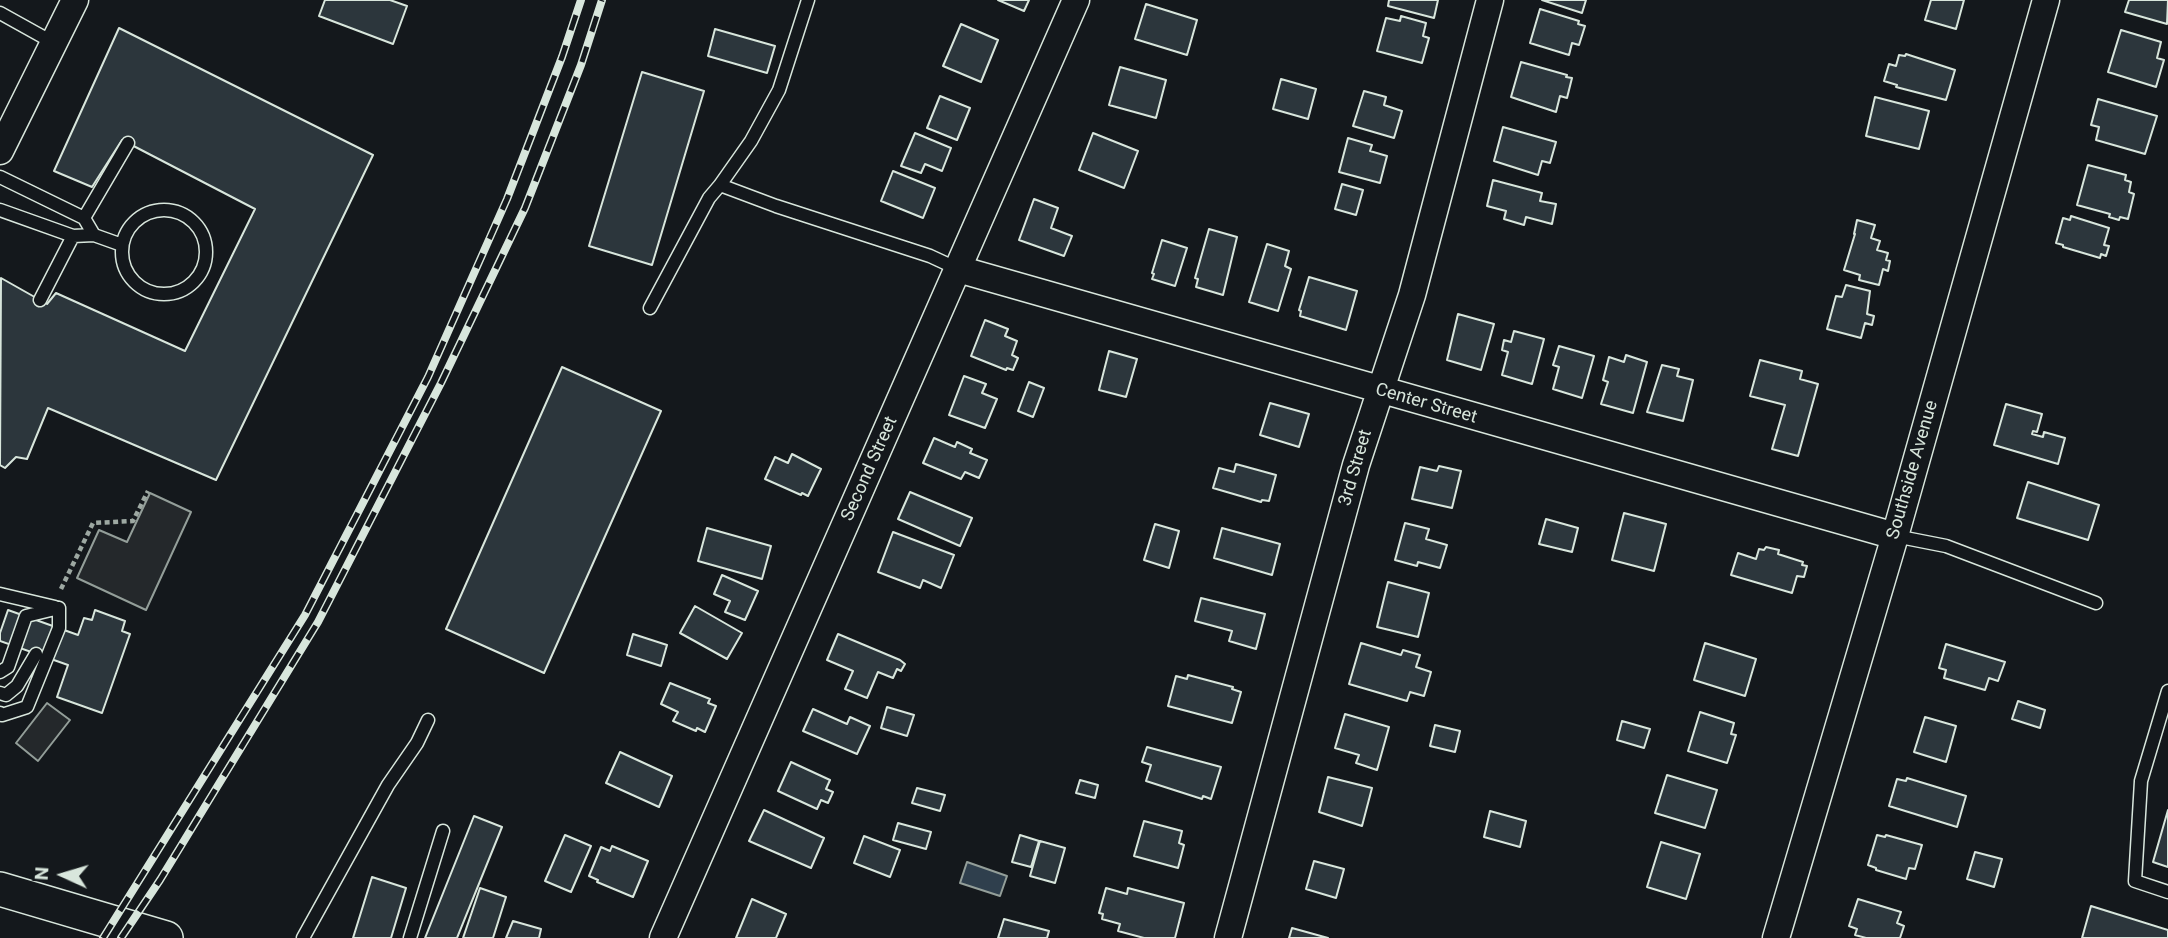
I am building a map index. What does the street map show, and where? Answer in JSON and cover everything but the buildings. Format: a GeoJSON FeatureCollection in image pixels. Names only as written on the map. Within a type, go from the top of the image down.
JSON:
{"type":"FeatureCollection","features":[{"type":"Feature","properties":{"kind":"street"},"geometry":{"type":"LineString","coordinates":[[0,151],[75,0]]}},
{"type":"Feature","properties":{"kind":"street","name":"Second Street"},"geometry":{"type":"LineString","coordinates":[[663,938],[1076,0]]}},
{"type":"Feature","properties":{"kind":"street","name":"3rd Street"},"geometry":{"type":"LineString","coordinates":[[1228,938],[1356,465],[1412,295],[1490,0]]}},
{"type":"Feature","properties":{"kind":"street","name":"Southside Avenue"},"geometry":{"type":"LineString","coordinates":[[1776,938],[1895,536],[2046,0]]}},
{"type":"Feature","properties":{"kind":"street","name":"Center Street"},"geometry":{"type":"LineString","coordinates":[[958,269],[1895,536]]}},
{"type":"Feature","properties":{"kind":"street"},"geometry":{"type":"LineString","coordinates":[[0,889],[166,938]]}},
{"type":"Feature","properties":{"kind":"lane"},"geometry":{"type":"LineString","coordinates":[[650,308],[709,198],[751,141],[779,90],[808,0]]}},
{"type":"Feature","properties":{"kind":"lane"},"geometry":{"type":"LineString","coordinates":[[0,13],[54,43]]}},
{"type":"Feature","properties":{"kind":"lane"},"geometry":{"type":"LineString","coordinates":[[83,218],[128,144]]}},
{"type":"Feature","properties":{"kind":"lane"},"geometry":{"type":"LineString","coordinates":[[0,177],[83,218],[94,235]]}},
{"type":"Feature","properties":{"kind":"lane"},"geometry":{"type":"LineString","coordinates":[[719,185],[930,256],[958,269]]}},
{"type":"Feature","properties":{"kind":"lane"},"geometry":{"type":"LineString","coordinates":[[162,209],[189,217],[205,240],[206,255],[203,269],[196,280],[173,294],[159,294],[135,283],[127,272],[122,245],[135,220],[162,209]]}},
{"type":"Feature","properties":{"kind":"lane"},"geometry":{"type":"LineString","coordinates":[[0,210],[73,236],[94,235],[122,245]]}},
{"type":"Feature","properties":{"kind":"lane"},"geometry":{"type":"LineString","coordinates":[[40,300],[73,236]]}},
{"type":"Feature","properties":{"kind":"lane"},"geometry":{"type":"LineString","coordinates":[[1895,536],[1946,545],[2096,603]]}},
{"type":"Feature","properties":{"kind":"lane"},"geometry":{"type":"LineString","coordinates":[[0,594],[59,608]]}},
{"type":"Feature","properties":{"kind":"lane"},"geometry":{"type":"LineString","coordinates":[[48,624],[59,608]]}},
{"type":"Feature","properties":{"kind":"lane"},"geometry":{"type":"LineString","coordinates":[[0,672],[8,667],[26,616],[59,608]]}},
{"type":"Feature","properties":{"kind":"lane"},"geometry":{"type":"LineString","coordinates":[[0,713],[2,715],[27,707],[59,628],[59,608]]}},
{"type":"Feature","properties":{"kind":"lane"},"geometry":{"type":"LineString","coordinates":[[0,694],[6,695],[17,686],[36,654]]}},
{"type":"Feature","properties":{"kind":"lane"},"geometry":{"type":"LineString","coordinates":[[2168,691],[2141,781],[2135,881],[2168,892]]}},
{"type":"Feature","properties":{"kind":"lane"},"geometry":{"type":"LineString","coordinates":[[303,938],[388,785],[417,743],[428,720]]}},
{"type":"Feature","properties":{"kind":"lane"},"geometry":{"type":"LineString","coordinates":[[410,938],[443,831]]}},
{"type":"Feature","properties":{"kind":"path"},"geometry":{"type":"LineString","coordinates":[[59,595],[93,523],[133,521],[148,491]]}},
{"type":"Feature","properties":{"kind":"shaded area"},"geometry":{"type":"Polygon","coordinates":[[[150,493],[191,512],[146,610],[77,578],[99,530],[127,542],[150,493]]]}},
{"type":"Feature","properties":{"kind":"shaded area"},"geometry":{"type":"Polygon","coordinates":[[[47,703],[70,720],[38,761],[16,743],[47,703]]]}},
{"type":"Feature","properties":{"kind":"water"},"geometry":{"type":"Polygon","coordinates":[[[967,862],[1007,876],[1000,896],[960,883],[967,862]]]}},
{"type":"Feature","properties":{"kind":"railway"},"geometry":{"type":"LineString","coordinates":[[103,938],[305,615],[428,377],[507,199],[581,0]]}},
{"type":"Feature","properties":{"kind":"railway"},"geometry":{"type":"LineString","coordinates":[[121,938],[160,880],[318,622],[441,383],[525,208],[581,65],[602,0]]}}]}
